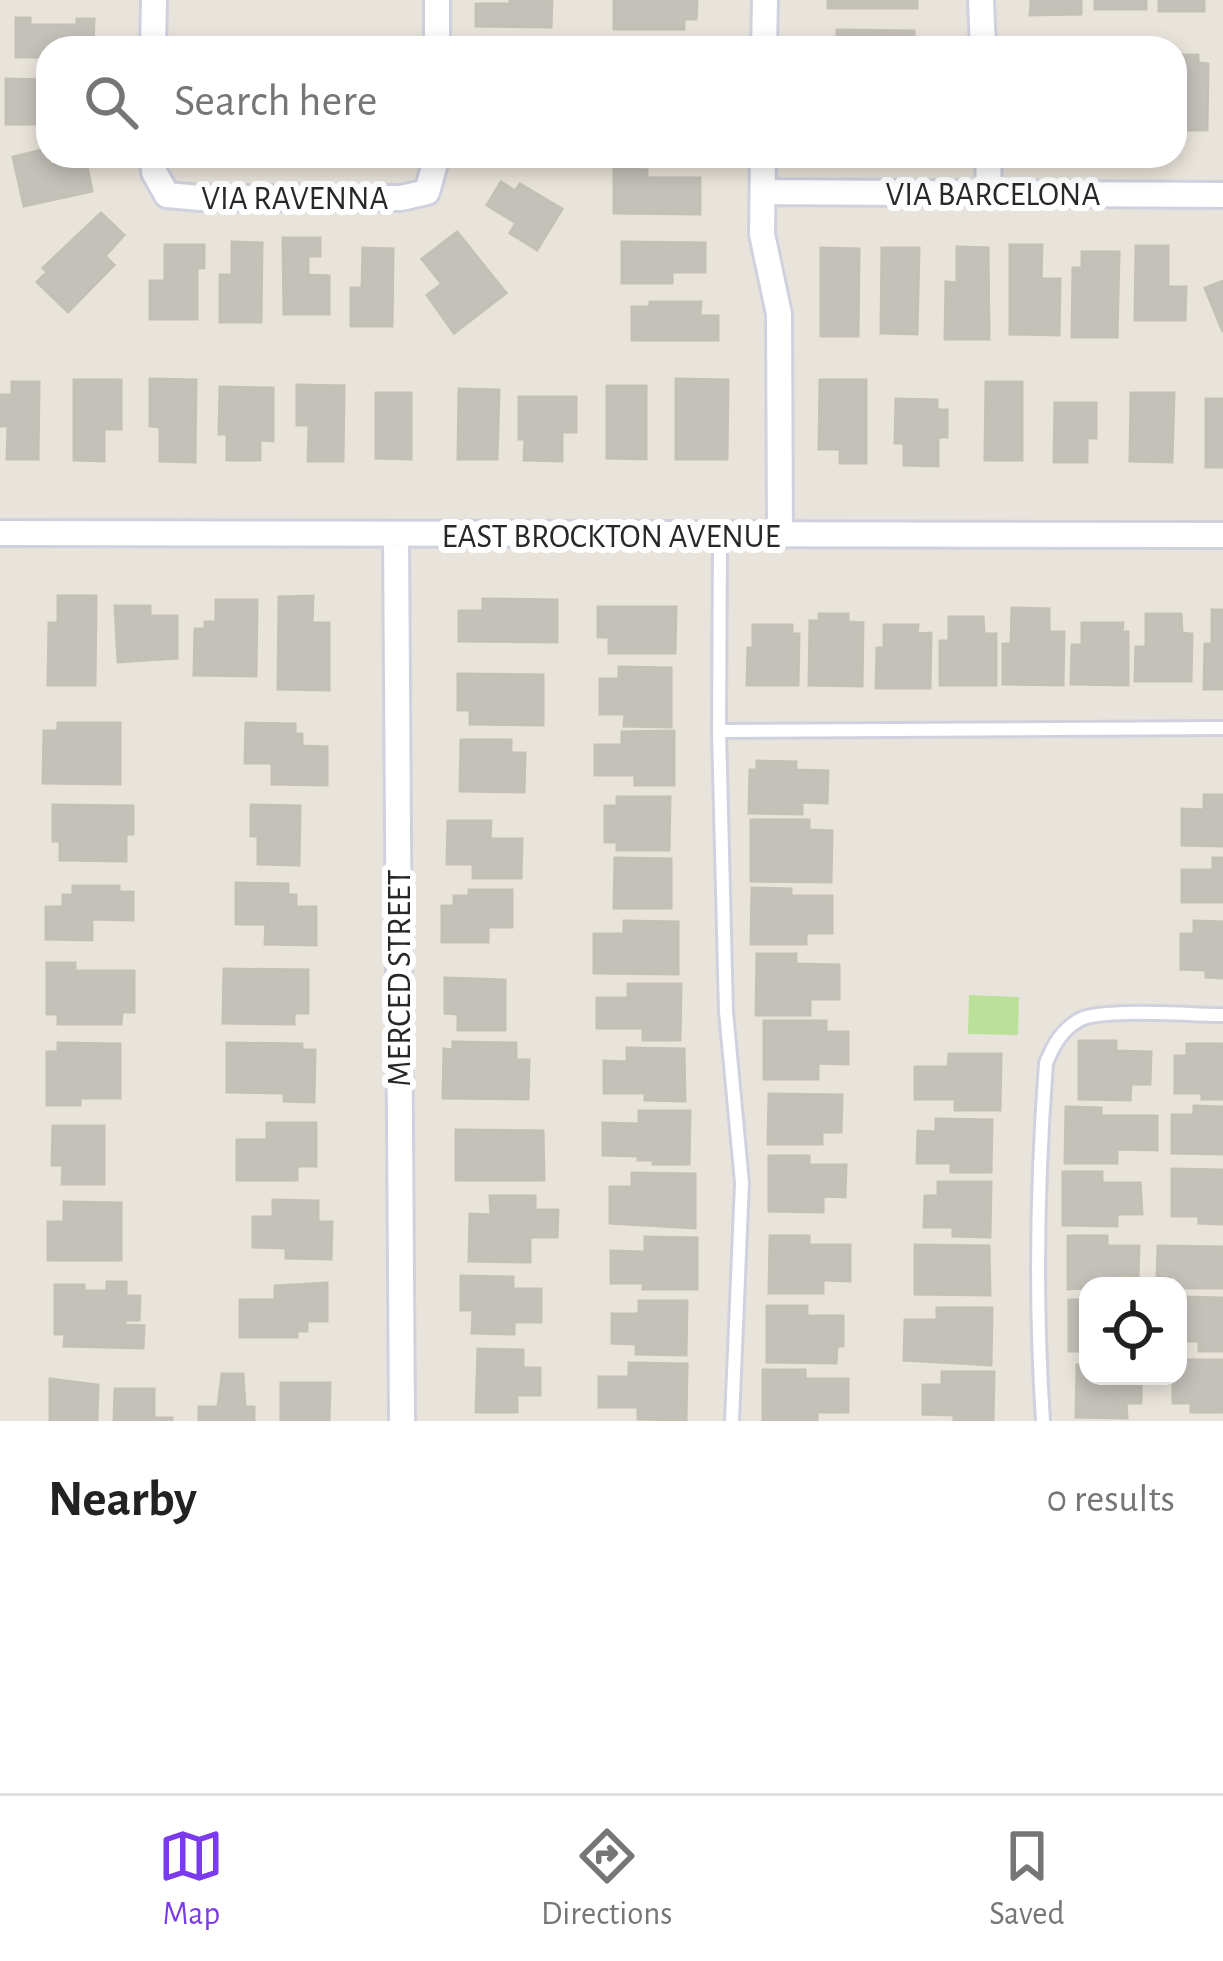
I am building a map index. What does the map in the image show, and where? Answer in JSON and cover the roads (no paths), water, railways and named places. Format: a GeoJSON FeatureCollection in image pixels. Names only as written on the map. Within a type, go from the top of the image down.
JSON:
{"type":"FeatureCollection","features":[{"type":"Feature","properties":{"kind":"street"},"geometry":{"type":"LineString","coordinates":[[153,36],[154,0]]}},
{"type":"Feature","properties":{"kind":"street"},"geometry":{"type":"LineString","coordinates":[[437,0],[437,36]]}},
{"type":"Feature","properties":{"kind":"street"},"geometry":{"type":"LineString","coordinates":[[764,36],[765,0]]}},
{"type":"Feature","properties":{"kind":"street"},"geometry":{"type":"LineString","coordinates":[[981,0],[982,36]]}},
{"type":"Feature","properties":{"kind":"street","name":"VIA RAVENNA"},"geometry":{"type":"LineString","coordinates":[[154,168],[167,195],[200,198],[401,198],[428,192],[434,168]]}},
{"type":"Feature","properties":{"kind":"street"},"geometry":{"type":"LineString","coordinates":[[763,168],[762,234],[779,314],[780,536]]}},
{"type":"Feature","properties":{"kind":"street"},"geometry":{"type":"LineString","coordinates":[[988,168],[989,191]]}},
{"type":"Feature","properties":{"kind":"street","name":"VIA BARCELONA"},"geometry":{"type":"LineString","coordinates":[[763,192],[1223,195]]}},
{"type":"Feature","properties":{"kind":"street","name":"EAST BROCKTON AVENUE"},"geometry":{"type":"LineString","coordinates":[[0,533],[1223,535]]}},
{"type":"Feature","properties":{"kind":"street","name":"MERCED STREET"},"geometry":{"type":"LineString","coordinates":[[396,534],[402,1421]]}},
{"type":"Feature","properties":{"kind":"lane"},"geometry":{"type":"LineString","coordinates":[[720,536],[726,1012],[742,1183],[732,1421]]}},
{"type":"Feature","properties":{"kind":"lane"},"geometry":{"type":"LineString","coordinates":[[719,731],[1223,728]]}},
{"type":"Feature","properties":{"kind":"lane"},"geometry":{"type":"LineString","coordinates":[[1043,1421],[1037,1182],[1046,1063],[1068,1028],[1095,1015],[1223,1015]]}}]}
